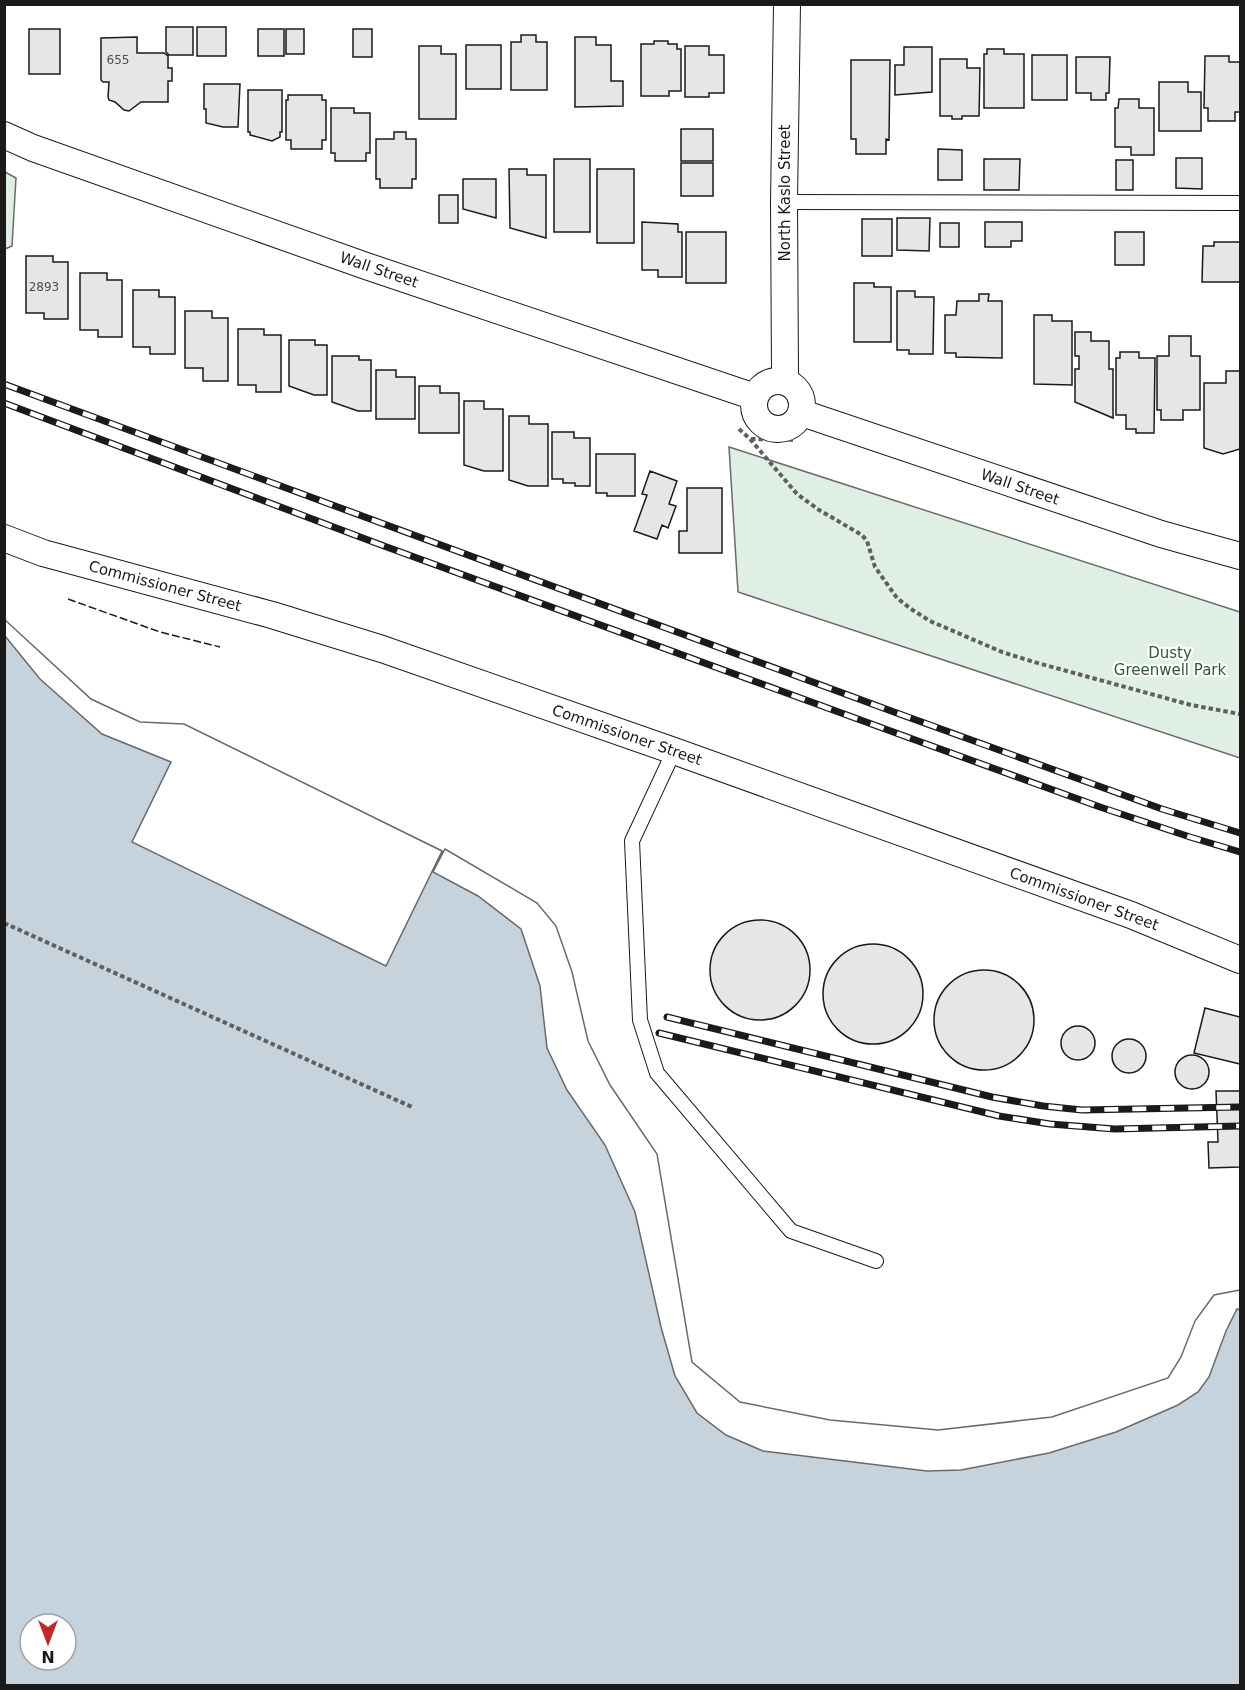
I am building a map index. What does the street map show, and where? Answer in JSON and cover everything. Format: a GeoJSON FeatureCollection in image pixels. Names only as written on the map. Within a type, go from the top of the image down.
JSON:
{"type":"FeatureCollection","features":[{"type":"Feature","properties":{"kind":"street","name":"North Kaslo Street"},"geometry":{"type":"LineString","coordinates":[[783,381],[785,373],[784,202],[787,4]]}},
{"type":"Feature","properties":{"kind":"street","name":"Wall Street"},"geometry":{"type":"LineString","coordinates":[[4,135],[33,148],[366,266],[755,397]]}},
{"type":"Feature","properties":{"kind":"street"},"geometry":{"type":"LineString","coordinates":[[771,381],[783,381],[798,390],[803,405],[802,413],[798,420],[786,428],[770,428],[758,419],[754,404],[755,397],[764,385],[771,381]]}},
{"type":"Feature","properties":{"kind":"street","name":"Wall Street"},"geometry":{"type":"LineString","coordinates":[[802,413],[1161,534],[1240,556]]}},
{"type":"Feature","properties":{"kind":"street","name":"Commissioner Street"},"geometry":{"type":"LineString","coordinates":[[4,538],[43,553],[272,615],[382,649],[1131,915],[1240,960]]}},
{"type":"Feature","properties":{"kind":"lane"},"geometry":{"type":"LineString","coordinates":[[784,202],[1240,203]]}},
{"type":"Feature","properties":{"kind":"lane"},"geometry":{"type":"LineString","coordinates":[[674,751],[632,841],[640,1020],[657,1073],[791,1231],[876,1261]]}},
{"type":"Feature","properties":{"kind":"path"},"geometry":{"type":"LineString","coordinates":[[739,429],[797,494],[814,507],[862,535],[867,541],[875,567],[897,598],[930,621],[1034,662],[1191,705],[1240,714]]}},
{"type":"Feature","properties":{"kind":"path"},"geometry":{"type":"LineString","coordinates":[[750,439],[795,440]]}},
{"type":"Feature","properties":{"kind":"path"},"geometry":{"type":"LineString","coordinates":[[4,922],[412,1107]]}},
{"type":"Feature","properties":{"kind":"green space"},"geometry":{"type":"Polygon","coordinates":[[[5,172],[16,178],[12,246],[5,249],[5,172]]]}},
{"type":"Feature","properties":{"kind":"green space","name":"Dusty Greenwell Park"},"geometry":{"type":"Polygon","coordinates":[[[729,447],[1240,612],[1240,758],[738,592],[729,447]]]}},
{"type":"Feature","properties":{"kind":"shaded area"},"geometry":{"type":"Polygon","coordinates":[[[4,622],[89,702],[140,725],[189,727],[442,851],[535,905],[585,1042],[689,1364],[739,1404],[830,1423],[937,1433],[1053,1420],[1170,1380],[1240,1293],[1240,1685],[5,1685],[4,622]]]}},
{"type":"Feature","properties":{"kind":"pier"},"geometry":{"type":"Polygon","coordinates":[[[4,619],[91,699],[140,722],[184,724],[442,851],[386,966],[132,842],[171,762],[102,734],[40,679],[5,636],[4,619]]]}},
{"type":"Feature","properties":{"kind":"pier"},"geometry":{"type":"Polygon","coordinates":[[[445,849],[537,903],[556,926],[572,972],[588,1041],[610,1085],[657,1154],[692,1362],[740,1402],[830,1420],[938,1430],[1052,1417],[1168,1378],[1181,1357],[1195,1321],[1214,1295],[1240,1290],[1240,1310],[1237,1309],[1226,1331],[1209,1377],[1198,1392],[1178,1405],[1116,1432],[1049,1453],[961,1470],[927,1471],[763,1451],[726,1435],[697,1413],[675,1376],[661,1327],[635,1212],[605,1145],[567,1090],[547,1048],[540,986],[521,929],[478,896],[433,872],[445,849]]]}},
{"type":"Feature","properties":{"kind":"building"},"geometry":{"type":"Polygon","coordinates":[[[166,27],[193,27],[193,55],[169,55],[166,52],[166,27]]]}},
{"type":"Feature","properties":{"kind":"building"},"geometry":{"type":"Polygon","coordinates":[[[197,27],[226,27],[226,56],[197,56],[197,27]]]}},
{"type":"Feature","properties":{"kind":"building"},"geometry":{"type":"Polygon","coordinates":[[[29,29],[60,29],[60,74],[29,74],[29,29]]]}},
{"type":"Feature","properties":{"kind":"building"},"geometry":{"type":"Polygon","coordinates":[[[258,29],[284,29],[284,56],[258,56],[258,29]]]}},
{"type":"Feature","properties":{"kind":"building"},"geometry":{"type":"Polygon","coordinates":[[[286,29],[304,29],[304,54],[286,54],[286,29]]]}},
{"type":"Feature","properties":{"kind":"building"},"geometry":{"type":"Polygon","coordinates":[[[353,29],[372,29],[372,57],[353,57],[353,29]]]}},
{"type":"Feature","properties":{"kind":"building"},"geometry":{"type":"Polygon","coordinates":[[[521,35],[536,35],[536,42],[547,42],[547,90],[511,90],[511,42],[521,42],[521,35]]]}},
{"type":"Feature","properties":{"kind":"building"},"geometry":{"type":"Polygon","coordinates":[[[137,37],[137,53],[164,53],[168,56],[168,68],[172,68],[172,81],[168,81],[168,102],[141,102],[129,111],[109,100],[109,82],[101,80],[101,38],[137,37]]]}},
{"type":"Feature","properties":{"kind":"building"},"geometry":{"type":"Polygon","coordinates":[[[575,37],[596,37],[596,45],[611,45],[611,81],[623,81],[623,106],[575,107],[575,37]]]}},
{"type":"Feature","properties":{"kind":"building"},"geometry":{"type":"Polygon","coordinates":[[[654,41],[668,41],[668,44],[677,44],[677,49],[681,49],[681,91],[669,91],[669,96],[641,96],[641,44],[654,44],[654,41]]]}},
{"type":"Feature","properties":{"kind":"building"},"geometry":{"type":"Polygon","coordinates":[[[466,45],[501,45],[501,89],[466,89],[466,45]]]}},
{"type":"Feature","properties":{"kind":"building"},"geometry":{"type":"Polygon","coordinates":[[[419,46],[441,46],[441,54],[456,54],[456,119],[419,119],[419,46]]]}},
{"type":"Feature","properties":{"kind":"building"},"geometry":{"type":"Polygon","coordinates":[[[685,46],[709,46],[709,55],[724,55],[724,93],[709,93],[709,97],[685,97],[685,46]]]}},
{"type":"Feature","properties":{"kind":"building"},"geometry":{"type":"Polygon","coordinates":[[[904,47],[932,47],[932,92],[895,95],[895,65],[904,65],[904,47]]]}},
{"type":"Feature","properties":{"kind":"building"},"geometry":{"type":"Polygon","coordinates":[[[987,49],[1004,49],[1004,54],[1024,54],[1024,108],[984,108],[984,54],[987,54],[987,49]]]}},
{"type":"Feature","properties":{"kind":"building"},"geometry":{"type":"Polygon","coordinates":[[[1032,55],[1067,55],[1067,100],[1032,100],[1032,55]]]}},
{"type":"Feature","properties":{"kind":"building"},"geometry":{"type":"Polygon","coordinates":[[[1205,56],[1229,56],[1229,62],[1240,62],[1240,112],[1235,112],[1235,121],[1208,121],[1208,108],[1204,108],[1205,56]]]}},
{"type":"Feature","properties":{"kind":"building"},"geometry":{"type":"Polygon","coordinates":[[[1076,57],[1110,57],[1109,93],[1106,93],[1106,100],[1091,100],[1091,93],[1076,93],[1076,57]]]}},
{"type":"Feature","properties":{"kind":"building"},"geometry":{"type":"Polygon","coordinates":[[[940,59],[967,59],[967,68],[980,68],[979,116],[962,116],[962,119],[952,119],[952,116],[940,116],[940,59]]]}},
{"type":"Feature","properties":{"kind":"building"},"geometry":{"type":"Polygon","coordinates":[[[851,60],[890,60],[889,140],[886,139],[886,154],[856,154],[856,139],[851,139],[851,60]]]}},
{"type":"Feature","properties":{"kind":"building"},"geometry":{"type":"Polygon","coordinates":[[[1159,82],[1188,82],[1188,92],[1201,92],[1201,131],[1159,131],[1159,82]]]}},
{"type":"Feature","properties":{"kind":"building"},"geometry":{"type":"Polygon","coordinates":[[[204,84],[240,84],[238,127],[223,127],[206,123],[204,84]]]}},
{"type":"Feature","properties":{"kind":"building"},"geometry":{"type":"Polygon","coordinates":[[[248,90],[282,90],[280,137],[272,141],[250,135],[248,132],[248,90]]]}},
{"type":"Feature","properties":{"kind":"building"},"geometry":{"type":"Polygon","coordinates":[[[288,95],[322,95],[322,100],[326,100],[326,140],[322,140],[322,149],[291,149],[291,140],[286,140],[288,95]]]}},
{"type":"Feature","properties":{"kind":"building"},"geometry":{"type":"Polygon","coordinates":[[[1119,99],[1139,99],[1139,108],[1154,108],[1154,155],[1131,155],[1131,147],[1115,147],[1115,108],[1118,108],[1119,99]]]}},
{"type":"Feature","properties":{"kind":"building"},"geometry":{"type":"Polygon","coordinates":[[[331,108],[354,108],[354,113],[370,113],[370,153],[366,153],[366,161],[335,161],[335,153],[331,153],[331,108]]]}},
{"type":"Feature","properties":{"kind":"building"},"geometry":{"type":"Polygon","coordinates":[[[681,129],[713,129],[713,161],[681,161],[681,129]]]}},
{"type":"Feature","properties":{"kind":"building"},"geometry":{"type":"Polygon","coordinates":[[[394,132],[406,132],[406,139],[416,139],[416,179],[412,179],[412,188],[380,188],[380,179],[376,179],[376,139],[394,139],[394,132]]]}},
{"type":"Feature","properties":{"kind":"building"},"geometry":{"type":"Polygon","coordinates":[[[938,149],[962,150],[962,180],[938,180],[938,149]]]}},
{"type":"Feature","properties":{"kind":"building"},"geometry":{"type":"Polygon","coordinates":[[[1176,158],[1202,158],[1202,189],[1176,188],[1176,158]]]}},
{"type":"Feature","properties":{"kind":"building"},"geometry":{"type":"Polygon","coordinates":[[[554,159],[590,159],[590,232],[554,232],[554,159]]]}},
{"type":"Feature","properties":{"kind":"building"},"geometry":{"type":"Polygon","coordinates":[[[984,159],[1020,159],[1019,190],[984,190],[984,159]]]}},
{"type":"Feature","properties":{"kind":"building"},"geometry":{"type":"Polygon","coordinates":[[[1116,160],[1133,160],[1133,190],[1116,190],[1116,160]]]}},
{"type":"Feature","properties":{"kind":"building"},"geometry":{"type":"Polygon","coordinates":[[[681,163],[713,163],[713,196],[681,196],[681,163]]]}},
{"type":"Feature","properties":{"kind":"building"},"geometry":{"type":"Polygon","coordinates":[[[509,169],[527,169],[527,175],[546,175],[546,238],[510,228],[509,169]]]}},
{"type":"Feature","properties":{"kind":"building"},"geometry":{"type":"Polygon","coordinates":[[[597,169],[634,169],[634,243],[597,243],[597,169]]]}},
{"type":"Feature","properties":{"kind":"building"},"geometry":{"type":"Polygon","coordinates":[[[463,179],[496,179],[496,218],[463,209],[463,179]]]}},
{"type":"Feature","properties":{"kind":"building"},"geometry":{"type":"Polygon","coordinates":[[[439,195],[458,195],[458,223],[439,223],[439,195]]]}},
{"type":"Feature","properties":{"kind":"building"},"geometry":{"type":"Polygon","coordinates":[[[897,218],[930,218],[929,251],[897,250],[897,218]]]}},
{"type":"Feature","properties":{"kind":"building"},"geometry":{"type":"Polygon","coordinates":[[[862,219],[892,219],[892,256],[862,256],[862,219]]]}},
{"type":"Feature","properties":{"kind":"building"},"geometry":{"type":"Polygon","coordinates":[[[642,222],[678,224],[678,232],[682,232],[682,277],[658,277],[658,270],[642,270],[642,222]]]}},
{"type":"Feature","properties":{"kind":"building"},"geometry":{"type":"Polygon","coordinates":[[[985,222],[1022,222],[1022,241],[1011,241],[1011,247],[985,247],[985,222]]]}},
{"type":"Feature","properties":{"kind":"building"},"geometry":{"type":"Polygon","coordinates":[[[940,223],[959,223],[959,247],[940,247],[940,223]]]}},
{"type":"Feature","properties":{"kind":"building"},"geometry":{"type":"Polygon","coordinates":[[[686,232],[726,232],[726,283],[686,283],[686,232]]]}},
{"type":"Feature","properties":{"kind":"building"},"geometry":{"type":"Polygon","coordinates":[[[1115,232],[1144,232],[1144,265],[1115,265],[1115,232]]]}},
{"type":"Feature","properties":{"kind":"building"},"geometry":{"type":"Polygon","coordinates":[[[1214,242],[1240,242],[1240,282],[1202,282],[1203,246],[1214,246],[1214,242]]]}},
{"type":"Feature","properties":{"kind":"building"},"geometry":{"type":"Polygon","coordinates":[[[26,256],[53,256],[53,262],[68,262],[68,319],[44,319],[44,313],[26,313],[26,256]]]}},
{"type":"Feature","properties":{"kind":"building"},"geometry":{"type":"Polygon","coordinates":[[[80,273],[107,273],[107,280],[122,280],[122,337],[98,337],[98,330],[80,330],[80,273]]]}},
{"type":"Feature","properties":{"kind":"building"},"geometry":{"type":"Polygon","coordinates":[[[854,283],[874,283],[874,287],[891,287],[891,342],[854,342],[854,283]]]}},
{"type":"Feature","properties":{"kind":"building"},"geometry":{"type":"Polygon","coordinates":[[[133,290],[159,290],[159,297],[175,297],[175,354],[150,354],[150,347],[133,347],[133,290]]]}},
{"type":"Feature","properties":{"kind":"building"},"geometry":{"type":"Polygon","coordinates":[[[897,291],[915,291],[915,297],[934,297],[933,354],[909,354],[909,350],[897,350],[897,291]]]}},
{"type":"Feature","properties":{"kind":"building"},"geometry":{"type":"Polygon","coordinates":[[[979,294],[989,294],[988,301],[1002,301],[1002,358],[956,357],[956,353],[945,353],[945,315],[956,315],[957,301],[979,301],[979,294]]]}},
{"type":"Feature","properties":{"kind":"building"},"geometry":{"type":"Polygon","coordinates":[[[185,311],[212,311],[212,318],[228,318],[228,381],[203,381],[203,368],[185,368],[185,311]]]}},
{"type":"Feature","properties":{"kind":"building"},"geometry":{"type":"Polygon","coordinates":[[[1034,315],[1052,315],[1052,321],[1072,321],[1072,385],[1034,384],[1034,315]]]}},
{"type":"Feature","properties":{"kind":"building"},"geometry":{"type":"Polygon","coordinates":[[[238,329],[264,329],[264,335],[281,335],[281,392],[256,392],[256,385],[238,385],[238,329]]]}},
{"type":"Feature","properties":{"kind":"building"},"geometry":{"type":"Polygon","coordinates":[[[1075,332],[1091,332],[1091,341],[1109,341],[1109,369],[1113,369],[1113,418],[1075,402],[1075,369],[1079,369],[1079,356],[1075,356],[1075,332]]]}},
{"type":"Feature","properties":{"kind":"building"},"geometry":{"type":"Polygon","coordinates":[[[1169,336],[1191,336],[1191,356],[1200,356],[1200,410],[1183,410],[1183,420],[1161,420],[1161,410],[1157,410],[1157,356],[1169,356],[1169,336]]]}},
{"type":"Feature","properties":{"kind":"building"},"geometry":{"type":"Polygon","coordinates":[[[289,340],[315,340],[315,345],[327,345],[327,395],[314,395],[289,386],[289,340]]]}},
{"type":"Feature","properties":{"kind":"building"},"geometry":{"type":"Polygon","coordinates":[[[1120,352],[1139,352],[1139,358],[1155,358],[1154,433],[1136,433],[1136,429],[1126,429],[1126,415],[1116,415],[1116,358],[1120,358],[1120,352]]]}},
{"type":"Feature","properties":{"kind":"building"},"geometry":{"type":"Polygon","coordinates":[[[332,356],[359,356],[359,360],[371,360],[371,411],[358,411],[332,402],[332,356]]]}},
{"type":"Feature","properties":{"kind":"building"},"geometry":{"type":"Polygon","coordinates":[[[376,370],[396,370],[396,377],[415,377],[415,419],[376,419],[376,370]]]}},
{"type":"Feature","properties":{"kind":"building"},"geometry":{"type":"Polygon","coordinates":[[[1226,371],[1240,371],[1240,449],[1223,454],[1204,448],[1204,383],[1226,383],[1226,371]]]}},
{"type":"Feature","properties":{"kind":"building"},"geometry":{"type":"Polygon","coordinates":[[[419,386],[440,386],[440,393],[459,393],[459,433],[419,433],[419,386]]]}},
{"type":"Feature","properties":{"kind":"building"},"geometry":{"type":"Polygon","coordinates":[[[464,401],[484,401],[484,409],[503,409],[503,471],[484,471],[464,465],[464,401]]]}},
{"type":"Feature","properties":{"kind":"building"},"geometry":{"type":"Polygon","coordinates":[[[509,416],[529,416],[529,424],[548,424],[548,486],[528,486],[509,480],[509,416]]]}},
{"type":"Feature","properties":{"kind":"building"},"geometry":{"type":"Polygon","coordinates":[[[552,432],[574,432],[574,438],[590,438],[590,486],[575,486],[575,483],[563,483],[563,479],[552,479],[552,432]]]}},
{"type":"Feature","properties":{"kind":"building"},"geometry":{"type":"Polygon","coordinates":[[[596,454],[635,454],[635,496],[607,496],[607,493],[596,493],[596,454]]]}},
{"type":"Feature","properties":{"kind":"building"},"geometry":{"type":"Polygon","coordinates":[[[650,471],[677,481],[669,504],[676,506],[668,528],[662,525],[657,539],[634,531],[647,495],[642,494],[650,471]]]}},
{"type":"Feature","properties":{"kind":"building"},"geometry":{"type":"Polygon","coordinates":[[[687,488],[722,488],[722,553],[679,553],[679,531],[687,531],[687,488]]]}},
{"type":"Feature","properties":{"kind":"building"},"geometry":{"type":"Polygon","coordinates":[[[760,920],[779,924],[795,935],[806,951],[810,970],[806,989],[795,1005],[779,1016],[760,1020],[741,1016],[725,1005],[714,989],[710,970],[714,951],[725,935],[741,924],[760,920]]]}},
{"type":"Feature","properties":{"kind":"building"},"geometry":{"type":"Polygon","coordinates":[[[873,944],[892,948],[908,959],[919,975],[923,994],[919,1013],[908,1029],[892,1040],[873,1044],[854,1040],[838,1029],[827,1013],[823,994],[827,975],[838,959],[854,948],[873,944]]]}},
{"type":"Feature","properties":{"kind":"building"},"geometry":{"type":"Polygon","coordinates":[[[984,970],[1003,974],[1019,985],[1030,1001],[1034,1020],[1030,1039],[1019,1055],[1003,1066],[984,1070],[965,1066],[949,1055],[938,1039],[934,1020],[938,1001],[949,985],[965,974],[984,970]]]}},
{"type":"Feature","properties":{"kind":"building"},"geometry":{"type":"Polygon","coordinates":[[[1205,1008],[1240,1017],[1240,1064],[1194,1053],[1205,1008]]]}},
{"type":"Feature","properties":{"kind":"building"},"geometry":{"type":"Polygon","coordinates":[[[1078,1026],[1090,1031],[1095,1043],[1090,1055],[1078,1060],[1066,1055],[1061,1043],[1066,1031],[1078,1026]]]}},
{"type":"Feature","properties":{"kind":"building"},"geometry":{"type":"Polygon","coordinates":[[[1129,1039],[1141,1044],[1146,1056],[1141,1068],[1129,1073],[1117,1068],[1112,1056],[1117,1044],[1129,1039]]]}},
{"type":"Feature","properties":{"kind":"building"},"geometry":{"type":"Polygon","coordinates":[[[1192,1055],[1204,1060],[1209,1072],[1204,1084],[1192,1089],[1180,1084],[1175,1072],[1180,1060],[1192,1055]]]}},
{"type":"Feature","properties":{"kind":"building"},"geometry":{"type":"Polygon","coordinates":[[[1216,1091],[1240,1091],[1240,1167],[1209,1168],[1208,1142],[1218,1142],[1216,1091]]]}},
{"type":"Feature","properties":{"kind":"railway"},"geometry":{"type":"LineString","coordinates":[[4,384],[894,712],[1162,809],[1240,833]]}},
{"type":"Feature","properties":{"kind":"railway"},"geometry":{"type":"LineString","coordinates":[[4,403],[384,546],[907,737],[1100,807],[1240,852]]}},
{"type":"Feature","properties":{"kind":"railway"},"geometry":{"type":"LineString","coordinates":[[667,1017],[992,1097],[1043,1106],[1082,1110],[1240,1107]]}},
{"type":"Feature","properties":{"kind":"railway"},"geometry":{"type":"LineString","coordinates":[[659,1033],[999,1116],[1050,1124],[1115,1129],[1240,1126]]}},
{"type":"Feature","properties":{"kind":"fence"},"geometry":{"type":"LineString","coordinates":[[68,599],[160,632],[220,647]]}}]}
